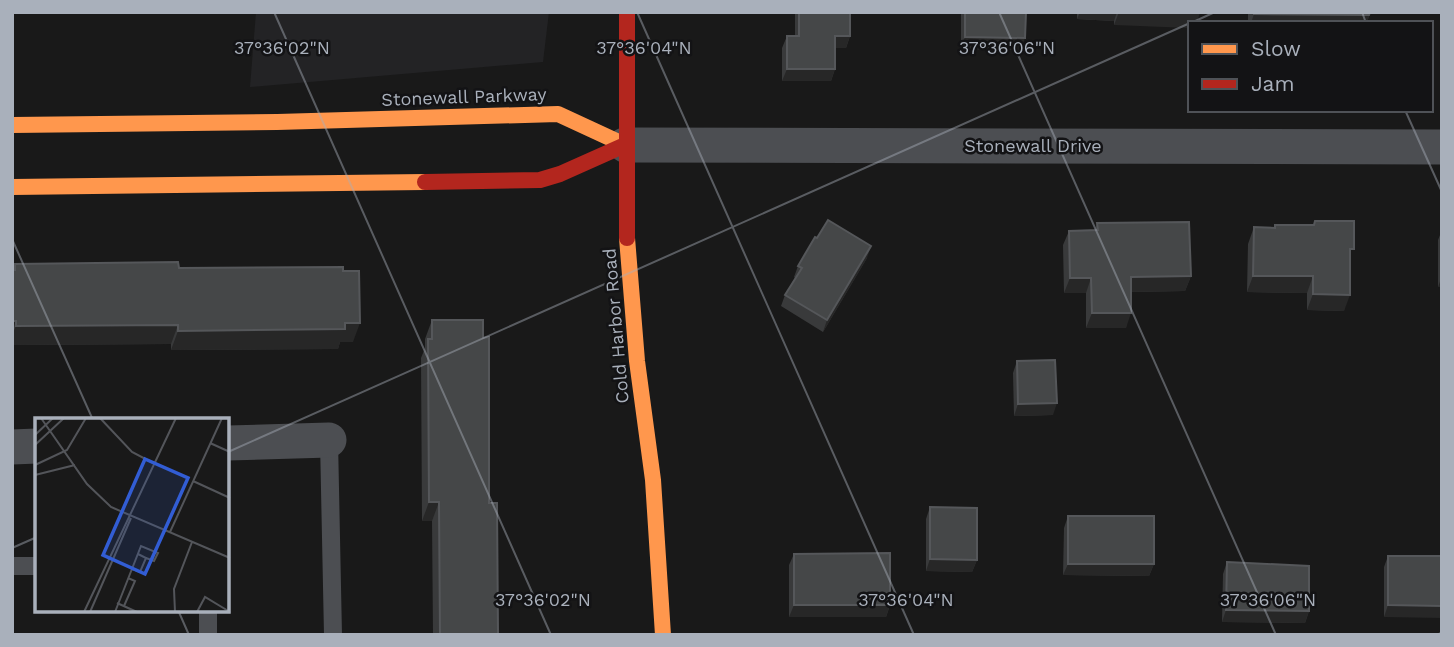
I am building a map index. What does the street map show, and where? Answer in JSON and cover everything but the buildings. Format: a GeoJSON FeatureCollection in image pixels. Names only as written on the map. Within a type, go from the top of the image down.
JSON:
{"type":"FeatureCollection","features":[{"type":"Feature","properties":{"kind":"street","name":"Cold Harbor Road"},"geometry":{"type":"LineString","coordinates":[[628,12],[626,228],[637,361],[653,480],[663,635]]}},
{"type":"Feature","properties":{"kind":"street","name":"Stonewall Parkway"},"geometry":{"type":"LineString","coordinates":[[12,125],[277,122],[558,114],[625,145]]}},
{"type":"Feature","properties":{"kind":"street","name":"Stonewall Drive"},"geometry":{"type":"LineString","coordinates":[[625,145],[1442,147]]}},
{"type":"Feature","properties":{"kind":"street"},"geometry":{"type":"LineString","coordinates":[[12,187],[540,180],[625,145]]}},
{"type":"Feature","properties":{"kind":"street"},"geometry":{"type":"LineString","coordinates":[[229,443],[329,440]]}},
{"type":"Feature","properties":{"kind":"street"},"geometry":{"type":"LineString","coordinates":[[12,447],[35,446]]}},
{"type":"Feature","properties":{"kind":"lane"},"geometry":{"type":"LineString","coordinates":[[329,440],[333,635]]}},
{"type":"Feature","properties":{"kind":"lane"},"geometry":{"type":"LineString","coordinates":[[12,566],[35,566]]}},
{"type":"Feature","properties":{"kind":"lane"},"geometry":{"type":"LineString","coordinates":[[208,612],[208,635]]}},
{"type":"Feature","properties":{"kind":"shaded area"},"geometry":{"type":"Polygon","coordinates":[[[256,12],[549,12],[543,62],[250,87],[256,12]]]}},
{"type":"Feature","properties":{"kind":"traffic: slow"},"geometry":{"type":"LineString","coordinates":[[12,125],[277,122],[558,114],[625,145]]}},
{"type":"Feature","properties":{"kind":"traffic: slow"},"geometry":{"type":"LineString","coordinates":[[12,187],[425,182]]}},
{"type":"Feature","properties":{"kind":"traffic: slow"},"geometry":{"type":"LineString","coordinates":[[627,238],[637,361],[653,480],[663,635]]}},
{"type":"Feature","properties":{"kind":"traffic: jam"},"geometry":{"type":"LineString","coordinates":[[627,12],[627,238]]}},
{"type":"Feature","properties":{"kind":"traffic: jam"},"geometry":{"type":"LineString","coordinates":[[425,182],[540,180],[625,145]]}}]}
